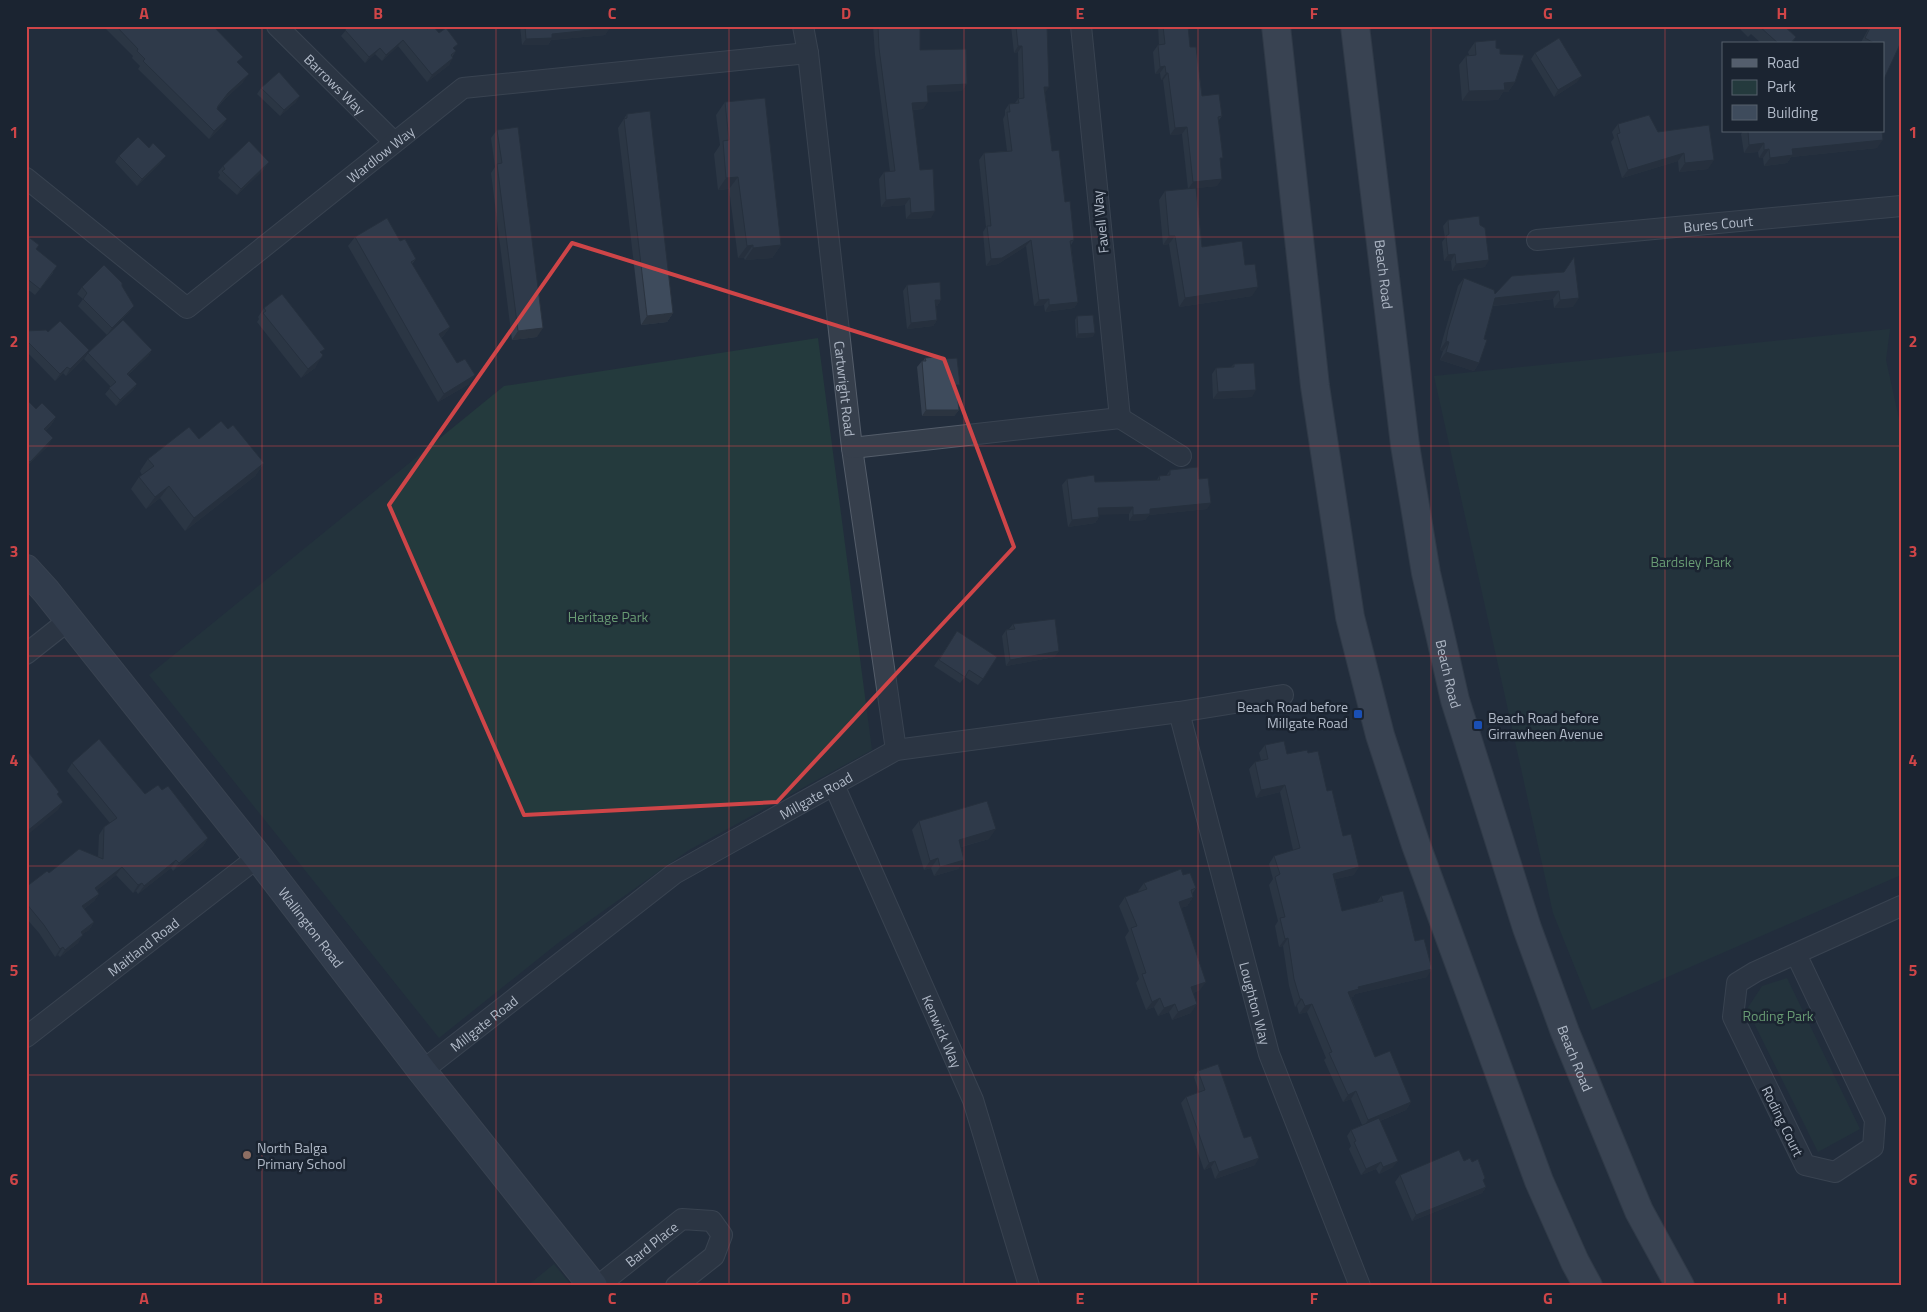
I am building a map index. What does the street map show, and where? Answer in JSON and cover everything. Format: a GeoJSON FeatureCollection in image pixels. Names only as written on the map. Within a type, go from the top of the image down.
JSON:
{"type":"FeatureCollection","features":[{"type":"Feature","properties":{"kind":"main road"},"geometry":{"type":"LineString","coordinates":[[1276,26],[1315,386],[1352,626],[1380,735],[1416,845],[1539,1180],[1575,1262],[1588,1286]]}},
{"type":"Feature","properties":{"kind":"main road","name":"Beach Road"},"geometry":{"type":"LineString","coordinates":[[1355,26],[1406,445],[1426,573],[1455,700],[1527,928],[1565,1032],[1638,1211],[1680,1286]]}},
{"type":"Feature","properties":{"kind":"street","name":"Barrows Way"},"geometry":{"type":"LineString","coordinates":[[277,26],[394,142]]}},
{"type":"Feature","properties":{"kind":"street","name":"Cartwright Road"},"geometry":{"type":"LineString","coordinates":[[803,26],[808,53],[852,448],[896,750]]}},
{"type":"Feature","properties":{"kind":"street","name":"Favell Way"},"geometry":{"type":"LineString","coordinates":[[1080,26],[1120,418]]}},
{"type":"Feature","properties":{"kind":"street","name":"Wardlow Way"},"geometry":{"type":"LineString","coordinates":[[26,178],[187,308],[463,88],[808,53]]}},
{"type":"Feature","properties":{"kind":"street","name":"Bures Court"},"geometry":{"type":"LineString","coordinates":[[1537,240],[1901,206]]}},
{"type":"Feature","properties":{"kind":"street"},"geometry":{"type":"LineString","coordinates":[[852,448],[1120,418],[1181,456]]}},
{"type":"Feature","properties":{"kind":"street","name":"Wallington Road"},"geometry":{"type":"LineString","coordinates":[[26,569],[258,857],[422,1071],[593,1286]]}},
{"type":"Feature","properties":{"kind":"street"},"geometry":{"type":"LineString","coordinates":[[26,654],[69,620]]}},
{"type":"Feature","properties":{"kind":"street","name":"Millgate Road"},"geometry":{"type":"LineString","coordinates":[[422,1071],[674,874],[896,750],[1179,712],[1283,695]]}},
{"type":"Feature","properties":{"kind":"street","name":"Loughton Way"},"geometry":{"type":"LineString","coordinates":[[1179,712],[1270,1054],[1360,1286]]}},
{"type":"Feature","properties":{"kind":"street","name":"Kenwick Way"},"geometry":{"type":"LineString","coordinates":[[834,785],[973,1100],[1029,1286]]}},
{"type":"Feature","properties":{"kind":"street","name":"Maitland Road"},"geometry":{"type":"LineString","coordinates":[[26,1037],[258,857]]}},
{"type":"Feature","properties":{"kind":"street","name":"Roding Court"},"geometry":{"type":"LineString","coordinates":[[1796,954],[1876,1120],[1873,1147],[1835,1172],[1805,1165],[1732,1017],[1737,983],[1755,972],[1901,906]]}},
{"type":"Feature","properties":{"kind":"street","name":"Bard Place"},"geometry":{"type":"LineString","coordinates":[[598,1286],[682,1219],[712,1221],[722,1235],[714,1256],[676,1286]]}},
{"type":"Feature","properties":{"kind":"highlighted area"},"geometry":{"type":"Polygon","coordinates":[[[572,243],[944,359],[1014,547],[777,802],[524,815],[389,505],[572,243]]]}},
{"type":"Feature","properties":{"kind":"green space","name":"Bardsley Park"},"geometry":{"type":"Polygon","coordinates":[[[1890,329],[1886,360],[1901,428],[1901,875],[1592,1010],[1553,913],[1434,376],[1890,329]]]}},
{"type":"Feature","properties":{"kind":"green space","name":"Heritage Park"},"geometry":{"type":"Polygon","coordinates":[[[818,338],[872,750],[689,850],[558,943],[439,1038],[149,675],[504,386],[818,338]]]}},
{"type":"Feature","properties":{"kind":"green space","name":"Roding Park"},"geometry":{"type":"Polygon","coordinates":[[[1787,978],[1860,1129],[1818,1152],[1747,1009],[1762,986],[1787,978]]]}},
{"type":"Feature","properties":{"kind":"green space"},"geometry":{"type":"Polygon","coordinates":[[[554,1264],[572,1286],[527,1286],[554,1264]]]}},
{"type":"Feature","properties":{"kind":"building"},"geometry":{"type":"Polygon","coordinates":[[[116,26],[213,26],[243,57],[237,62],[249,74],[228,93],[218,106],[217,109],[227,119],[214,131],[143,61],[145,59],[137,51],[138,49],[116,26]]]}},
{"type":"Feature","properties":{"kind":"building"},"geometry":{"type":"Polygon","coordinates":[[[349,26],[424,26],[427,29],[433,26],[439,33],[446,28],[458,44],[453,48],[456,51],[451,55],[453,58],[432,75],[403,40],[386,55],[380,48],[369,57],[345,30],[349,26]]]}},
{"type":"Feature","properties":{"kind":"building"},"geometry":{"type":"Polygon","coordinates":[[[525,26],[610,26],[610,28],[552,34],[552,38],[526,39],[525,26]]]}},
{"type":"Feature","properties":{"kind":"building"},"geometry":{"type":"Polygon","coordinates":[[[878,26],[920,26],[920,50],[966,49],[967,84],[927,86],[928,102],[912,103],[920,170],[933,169],[935,211],[911,213],[910,198],[886,200],[884,172],[895,171],[879,48],[878,26]]]}},
{"type":"Feature","properties":{"kind":"building"},"geometry":{"type":"Polygon","coordinates":[[[1016,26],[1047,26],[1049,87],[1044,87],[1052,151],[1059,150],[1065,202],[1070,201],[1074,240],[1070,241],[1078,302],[1049,305],[1049,299],[1039,300],[1031,240],[1002,258],[991,259],[987,226],[991,226],[984,153],[1012,151],[1007,112],[1010,112],[1009,104],[1019,103],[1018,99],[1024,98],[1022,46],[1018,46],[1016,26]]]}},
{"type":"Feature","properties":{"kind":"building"},"geometry":{"type":"Polygon","coordinates":[[[1163,26],[1188,26],[1190,47],[1196,47],[1202,96],[1219,94],[1222,116],[1218,117],[1223,158],[1220,158],[1222,179],[1193,182],[1187,127],[1175,128],[1168,73],[1166,73],[1165,66],[1160,67],[1158,45],[1165,44],[1163,26]]]}},
{"type":"Feature","properties":{"kind":"building"},"geometry":{"type":"Polygon","coordinates":[[[1759,26],[1784,26],[1796,37],[1792,42],[1777,42],[1759,26]]]}},
{"type":"Feature","properties":{"kind":"building"},"geometry":{"type":"Polygon","coordinates":[[[1871,26],[1901,26],[1901,42],[1884,79],[1884,42],[1872,42],[1865,38],[1871,26]]]}},
{"type":"Feature","properties":{"kind":"building"},"geometry":{"type":"Polygon","coordinates":[[[1559,38],[1582,76],[1558,90],[1535,53],[1559,38]]]}},
{"type":"Feature","properties":{"kind":"building"},"geometry":{"type":"Polygon","coordinates":[[[1496,40],[1496,48],[1500,49],[1500,54],[1524,55],[1515,82],[1504,83],[1505,90],[1469,91],[1466,56],[1476,55],[1475,42],[1496,40]]]}},
{"type":"Feature","properties":{"kind":"building"},"geometry":{"type":"Polygon","coordinates":[[[279,72],[300,96],[284,110],[261,88],[279,72]]]}},
{"type":"Feature","properties":{"kind":"building"},"geometry":{"type":"Polygon","coordinates":[[[765,98],[781,245],[753,248],[753,245],[747,246],[738,177],[726,178],[723,141],[729,140],[725,102],[765,98]]]}},
{"type":"Feature","properties":{"kind":"building"},"geometry":{"type":"Polygon","coordinates":[[[650,111],[673,313],[647,316],[624,119],[627,118],[627,114],[650,111]]]}},
{"type":"Feature","properties":{"kind":"building"},"geometry":{"type":"Polygon","coordinates":[[[1649,115],[1658,132],[1709,125],[1714,160],[1685,163],[1684,153],[1628,170],[1617,134],[1620,133],[1618,124],[1649,115]]]}},
{"type":"Feature","properties":{"kind":"building"},"geometry":{"type":"Polygon","coordinates":[[[518,127],[543,328],[518,331],[497,164],[502,163],[497,130],[518,127]]]}},
{"type":"Feature","properties":{"kind":"building"},"geometry":{"type":"Polygon","coordinates":[[[1748,132],[1882,132],[1883,140],[1792,149],[1793,155],[1770,158],[1769,149],[1764,150],[1764,143],[1749,145],[1748,132]]]}},
{"type":"Feature","properties":{"kind":"building"},"geometry":{"type":"Polygon","coordinates":[[[138,137],[149,148],[153,143],[166,156],[142,179],[119,156],[138,137]]]}},
{"type":"Feature","properties":{"kind":"building"},"geometry":{"type":"Polygon","coordinates":[[[249,141],[269,162],[241,189],[222,171],[225,169],[223,166],[249,141]]]}},
{"type":"Feature","properties":{"kind":"building"},"geometry":{"type":"Polygon","coordinates":[[[1196,188],[1202,247],[1242,241],[1245,265],[1255,264],[1258,287],[1185,298],[1175,236],[1169,236],[1165,191],[1196,188]]]}},
{"type":"Feature","properties":{"kind":"building"},"geometry":{"type":"Polygon","coordinates":[[[1479,216],[1480,225],[1485,228],[1489,260],[1456,264],[1455,254],[1448,255],[1446,236],[1449,234],[1448,220],[1479,216]]]}},
{"type":"Feature","properties":{"kind":"building"},"geometry":{"type":"Polygon","coordinates":[[[387,218],[400,241],[405,239],[416,259],[411,262],[450,327],[439,334],[457,363],[465,359],[475,375],[444,394],[355,237],[387,218]]]}},
{"type":"Feature","properties":{"kind":"building"},"geometry":{"type":"Polygon","coordinates":[[[26,235],[39,245],[36,249],[57,266],[40,289],[26,278],[26,235]]]}},
{"type":"Feature","properties":{"kind":"building"},"geometry":{"type":"Polygon","coordinates":[[[1574,257],[1579,298],[1560,300],[1559,291],[1495,298],[1484,339],[1487,340],[1479,363],[1446,352],[1449,342],[1446,341],[1448,330],[1464,278],[1494,290],[1495,294],[1512,276],[1564,272],[1574,257]]]}},
{"type":"Feature","properties":{"kind":"building"},"geometry":{"type":"Polygon","coordinates":[[[104,265],[122,283],[134,306],[112,328],[83,299],[87,293],[82,287],[104,265]]]}},
{"type":"Feature","properties":{"kind":"building"},"geometry":{"type":"Polygon","coordinates":[[[940,282],[941,300],[935,300],[937,320],[911,323],[907,285],[940,282]]]}},
{"type":"Feature","properties":{"kind":"building"},"geometry":{"type":"Polygon","coordinates":[[[282,294],[325,349],[320,352],[323,355],[321,358],[308,369],[263,313],[266,311],[264,308],[282,294]]]}},
{"type":"Feature","properties":{"kind":"building"},"geometry":{"type":"Polygon","coordinates":[[[1093,315],[1095,333],[1078,334],[1077,316],[1093,315]]]}},
{"type":"Feature","properties":{"kind":"building"},"geometry":{"type":"Polygon","coordinates":[[[123,320],[152,350],[127,374],[137,384],[120,400],[109,388],[116,382],[88,353],[123,320]]]}},
{"type":"Feature","properties":{"kind":"building"},"geometry":{"type":"Polygon","coordinates":[[[60,321],[89,350],[70,369],[67,367],[60,374],[26,340],[26,331],[46,330],[48,332],[60,321]]]}},
{"type":"Feature","properties":{"kind":"building"},"geometry":{"type":"Polygon","coordinates":[[[944,356],[945,359],[957,358],[960,385],[956,385],[959,410],[926,410],[922,361],[926,361],[925,358],[944,356]]]}},
{"type":"Feature","properties":{"kind":"building"},"geometry":{"type":"Polygon","coordinates":[[[1254,363],[1256,390],[1218,392],[1216,368],[1234,367],[1234,364],[1254,363]]]}},
{"type":"Feature","properties":{"kind":"building"},"geometry":{"type":"Polygon","coordinates":[[[26,399],[36,409],[42,403],[56,417],[44,429],[53,438],[30,462],[26,458],[26,399]]]}},
{"type":"Feature","properties":{"kind":"building"},"geometry":{"type":"Polygon","coordinates":[[[221,421],[228,429],[233,425],[264,463],[194,518],[169,486],[155,497],[139,477],[154,466],[148,459],[189,427],[199,439],[221,421]]]}},
{"type":"Feature","properties":{"kind":"building"},"geometry":{"type":"Polygon","coordinates":[[[1198,467],[1199,479],[1208,478],[1211,503],[1150,509],[1150,514],[1133,515],[1133,507],[1098,508],[1099,517],[1072,520],[1067,479],[1094,475],[1095,482],[1160,480],[1159,476],[1170,475],[1170,470],[1198,467]]]}},
{"type":"Feature","properties":{"kind":"building"},"geometry":{"type":"Polygon","coordinates":[[[1055,619],[1059,651],[1010,660],[1006,630],[1015,629],[1013,624],[1055,619]]]}},
{"type":"Feature","properties":{"kind":"building"},"geometry":{"type":"Polygon","coordinates":[[[957,631],[997,657],[983,679],[969,670],[965,677],[939,660],[957,631]]]}},
{"type":"Feature","properties":{"kind":"building"},"geometry":{"type":"Polygon","coordinates":[[[99,739],[145,794],[158,785],[162,790],[168,786],[208,838],[179,863],[176,860],[144,886],[142,883],[138,885],[122,867],[95,888],[99,894],[82,906],[94,922],[81,932],[83,935],[65,950],[63,947],[60,949],[26,903],[26,887],[47,871],[49,873],[79,849],[103,859],[104,827],[117,818],[72,763],[99,739]]]}},
{"type":"Feature","properties":{"kind":"building"},"geometry":{"type":"Polygon","coordinates":[[[1284,741],[1287,754],[1307,750],[1308,753],[1318,751],[1327,791],[1332,790],[1343,836],[1351,834],[1359,867],[1333,874],[1342,911],[1383,901],[1381,896],[1403,891],[1415,941],[1424,939],[1432,969],[1358,987],[1359,989],[1348,992],[1375,1057],[1390,1051],[1411,1102],[1368,1120],[1356,1091],[1348,1095],[1329,1053],[1332,1052],[1312,1004],[1305,1006],[1302,999],[1300,999],[1294,979],[1288,938],[1285,939],[1280,918],[1285,917],[1275,877],[1280,874],[1274,856],[1300,848],[1285,785],[1261,790],[1255,762],[1268,759],[1265,745],[1284,741]]]}},
{"type":"Feature","properties":{"kind":"building"},"geometry":{"type":"Polygon","coordinates":[[[26,749],[59,792],[57,794],[63,802],[26,832],[26,749]]]}},
{"type":"Feature","properties":{"kind":"building"},"geometry":{"type":"Polygon","coordinates":[[[987,801],[996,829],[959,840],[964,860],[940,867],[938,858],[930,861],[919,821],[987,801]]]}},
{"type":"Feature","properties":{"kind":"building"},"geometry":{"type":"Polygon","coordinates":[[[1181,869],[1183,875],[1190,873],[1196,888],[1191,890],[1193,897],[1179,902],[1206,982],[1191,987],[1197,1004],[1178,1012],[1175,1004],[1164,1008],[1160,998],[1152,1002],[1142,974],[1146,973],[1131,928],[1137,926],[1125,897],[1147,889],[1144,883],[1181,869]]]}},
{"type":"Feature","properties":{"kind":"building"},"geometry":{"type":"Polygon","coordinates":[[[1218,1064],[1244,1138],[1251,1136],[1259,1158],[1219,1172],[1215,1161],[1209,1163],[1186,1097],[1205,1090],[1198,1071],[1218,1064]]]}},
{"type":"Feature","properties":{"kind":"building"},"geometry":{"type":"Polygon","coordinates":[[[1379,1118],[1398,1161],[1383,1167],[1381,1162],[1366,1169],[1354,1142],[1356,1141],[1351,1130],[1379,1118]]]}},
{"type":"Feature","properties":{"kind":"building"},"geometry":{"type":"Polygon","coordinates":[[[1459,1150],[1464,1161],[1470,1158],[1472,1162],[1478,1159],[1485,1178],[1483,1180],[1486,1187],[1416,1215],[1400,1175],[1459,1150]]]}},
{"type":"Feature","properties":{"kind":"place","name":"Beach Road before Millgate Road"},"geometry":{"type":"Point","coordinates":[1358,714]}},
{"type":"Feature","properties":{"kind":"place","name":"Beach Road before Girrawheen Avenue"},"geometry":{"type":"Point","coordinates":[1478,725]}},
{"type":"Feature","properties":{"kind":"place","name":"North Balga Primary School"},"geometry":{"type":"Point","coordinates":[247,1155]}}]}
